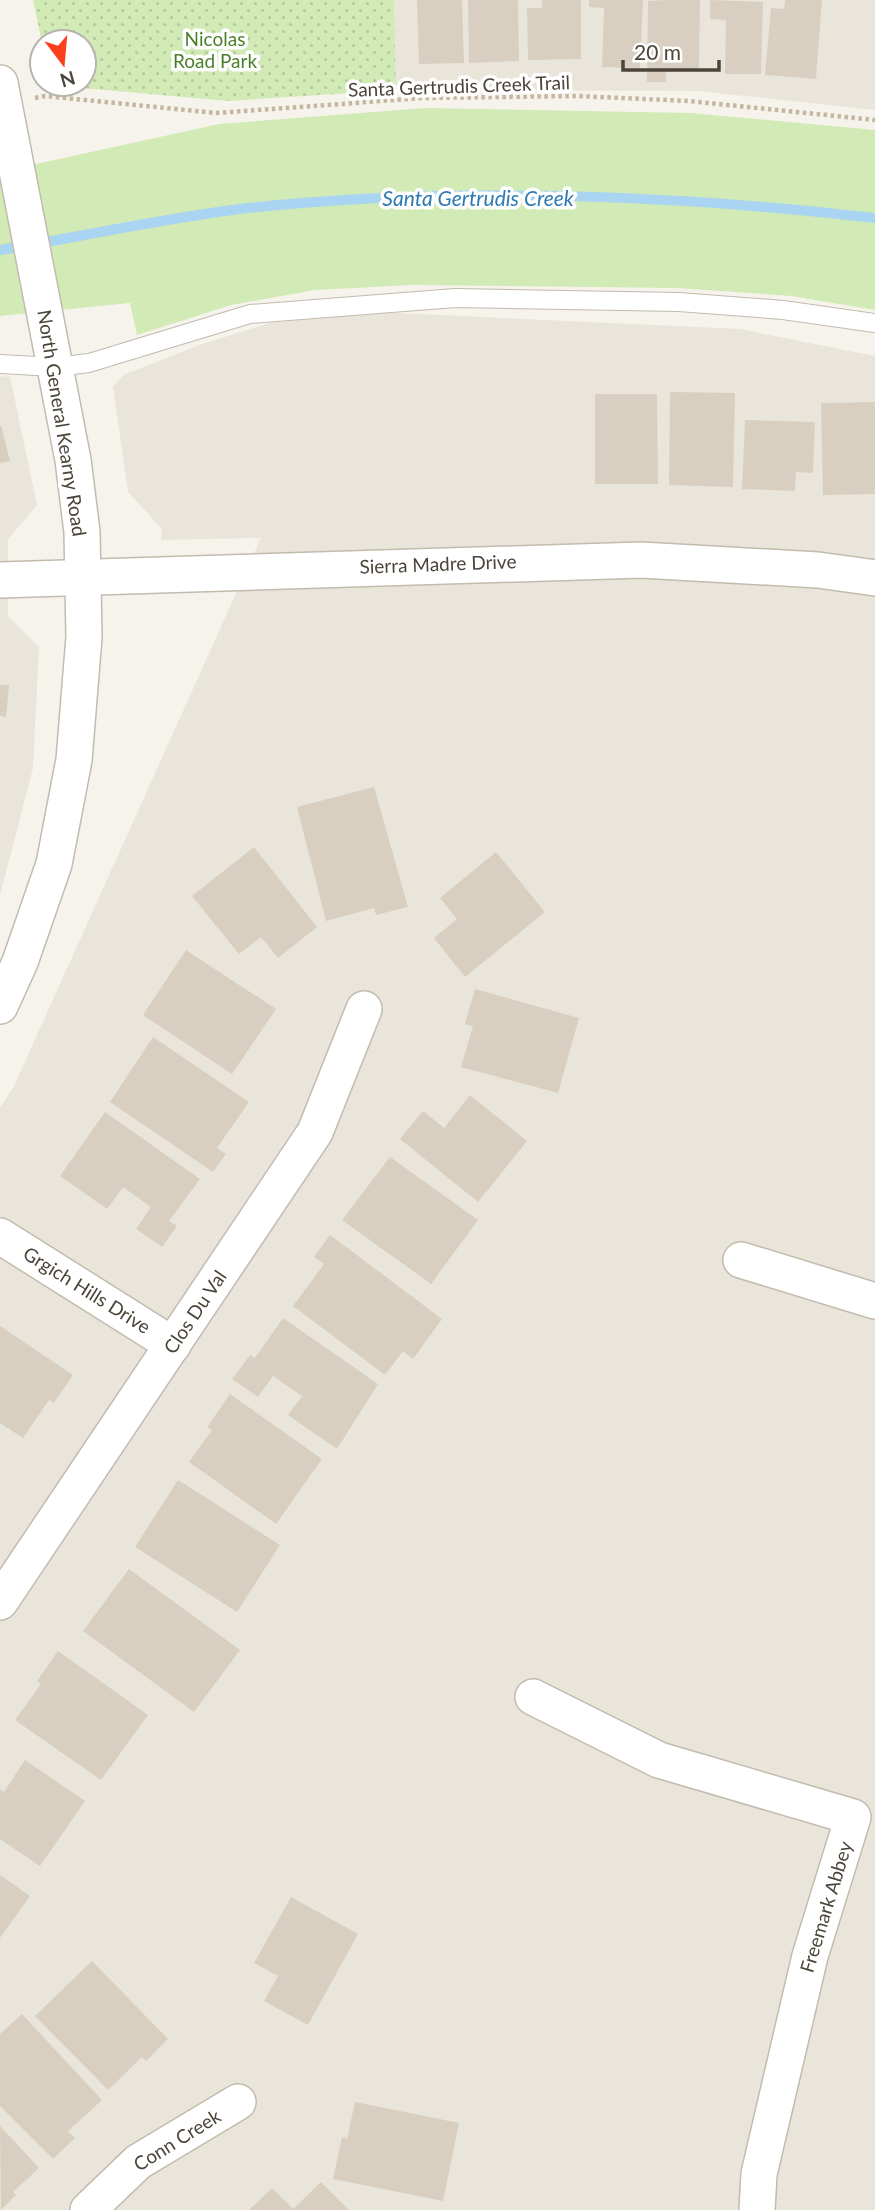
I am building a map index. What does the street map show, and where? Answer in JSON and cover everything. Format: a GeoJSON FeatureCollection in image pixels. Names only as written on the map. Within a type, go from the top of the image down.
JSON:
{"type":"FeatureCollection","features":[{"type":"Feature","properties":{"kind":"street","name":"North General Kearny Road"},"geometry":{"type":"LineString","coordinates":[[0,1006],[20,962],[54,864],[75,761],[84,637],[82,531],[73,460],[3,99]]}},
{"type":"Feature","properties":{"kind":"street","name":"Sierra Madre Drive"},"geometry":{"type":"LineString","coordinates":[[0,580],[84,575],[641,560],[818,570],[875,578]]}},
{"type":"Feature","properties":{"kind":"street","name":"Clos Du Val"},"geometry":{"type":"LineString","coordinates":[[0,1602],[315,1132],[364,1009]]}},
{"type":"Feature","properties":{"kind":"street","name":"Grgich Hills Drive"},"geometry":{"type":"LineString","coordinates":[[0,1236],[173,1345]]}},
{"type":"Feature","properties":{"kind":"street"},"geometry":{"type":"LineString","coordinates":[[741,1260],[875,1301]]}},
{"type":"Feature","properties":{"kind":"street","name":"Freemark Abbey"},"geometry":{"type":"LineString","coordinates":[[533,1697],[659,1760],[853,1817],[810,1956],[759,2174],[757,2210]]}},
{"type":"Feature","properties":{"kind":"street","name":"Conn Creek"},"geometry":{"type":"LineString","coordinates":[[88,2210],[138,2162],[238,2102]]}},
{"type":"Feature","properties":{"kind":"lane"},"geometry":{"type":"LineString","coordinates":[[0,364],[120,355],[165,338],[250,314],[455,298],[679,302],[783,310],[875,323]]}},
{"type":"Feature","properties":{"kind":"path","name":"Santa Gertrudis Creek Trail"},"geometry":{"type":"LineString","coordinates":[[65,98],[216,113],[423,98],[577,96],[689,101],[875,120]]}},
{"type":"Feature","properties":{"kind":"shaded area"},"geometry":{"type":"Polygon","coordinates":[[[394,0],[875,0],[875,110],[698,91],[396,90],[394,0]]]}},
{"type":"Feature","properties":{"kind":"shaded area"},"geometry":{"type":"Polygon","coordinates":[[[374,312],[740,329],[875,356],[875,2210],[0,2210],[0,1108],[14,1086],[261,538],[161,540],[162,529],[128,492],[113,387],[123,375],[199,345],[270,323],[374,312]]]}},
{"type":"Feature","properties":{"kind":"shaded area"},"geometry":{"type":"Polygon","coordinates":[[[0,376],[10,377],[37,505],[8,539],[8,616],[39,647],[33,768],[0,895],[0,376]]]}},
{"type":"Feature","properties":{"kind":"green space","name":"Nicolas Road Park"},"geometry":{"type":"Polygon","coordinates":[[[33,0],[394,0],[396,90],[228,101],[98,89],[98,28],[39,28],[33,0]]]}},
{"type":"Feature","properties":{"kind":"green space"},"geometry":{"type":"Polygon","coordinates":[[[425,108],[690,113],[875,130],[875,310],[791,296],[676,288],[412,285],[315,290],[231,305],[137,335],[130,303],[0,316],[0,172],[219,124],[425,108]]]}},
{"type":"Feature","properties":{"kind":"building"},"geometry":{"type":"Polygon","coordinates":[[[417,0],[462,0],[464,63],[419,64],[417,0]]]}},
{"type":"Feature","properties":{"kind":"building"},"geometry":{"type":"Polygon","coordinates":[[[468,0],[518,0],[519,61],[469,63],[468,0]]]}},
{"type":"Feature","properties":{"kind":"building"},"geometry":{"type":"Polygon","coordinates":[[[542,0],[581,0],[581,59],[528,60],[527,8],[542,8],[542,0]]]}},
{"type":"Feature","properties":{"kind":"building"},"geometry":{"type":"Polygon","coordinates":[[[589,0],[643,0],[640,68],[602,67],[604,8],[589,7],[589,0]]]}},
{"type":"Feature","properties":{"kind":"building"},"geometry":{"type":"Polygon","coordinates":[[[700,0],[699,70],[666,69],[666,82],[647,82],[648,1],[700,0]]]}},
{"type":"Feature","properties":{"kind":"building"},"geometry":{"type":"Polygon","coordinates":[[[710,0],[763,2],[761,74],[725,74],[726,20],[710,19],[710,0]]]}},
{"type":"Feature","properties":{"kind":"building"},"geometry":{"type":"Polygon","coordinates":[[[785,0],[822,0],[816,79],[765,75],[771,8],[784,9],[785,0]]]}},
{"type":"Feature","properties":{"kind":"building"},"geometry":{"type":"Polygon","coordinates":[[[670,392],[735,393],[733,487],[669,485],[670,392]]]}},
{"type":"Feature","properties":{"kind":"building"},"geometry":{"type":"Polygon","coordinates":[[[595,394],[657,394],[658,484],[595,484],[595,394]]]}},
{"type":"Feature","properties":{"kind":"building"},"geometry":{"type":"Polygon","coordinates":[[[875,402],[875,494],[823,495],[821,403],[875,402]]]}},
{"type":"Feature","properties":{"kind":"building"},"geometry":{"type":"Polygon","coordinates":[[[745,420],[815,422],[813,473],[796,472],[795,491],[742,489],[745,420]]]}},
{"type":"Feature","properties":{"kind":"building"},"geometry":{"type":"Polygon","coordinates":[[[0,426],[10,461],[0,463],[0,426]]]}},
{"type":"Feature","properties":{"kind":"building"},"geometry":{"type":"Polygon","coordinates":[[[0,685],[9,685],[6,717],[0,716],[0,685]]]}},
{"type":"Feature","properties":{"kind":"building"},"geometry":{"type":"Polygon","coordinates":[[[374,787],[408,907],[376,915],[374,908],[326,921],[297,807],[374,787]]]}},
{"type":"Feature","properties":{"kind":"building"},"geometry":{"type":"Polygon","coordinates":[[[254,847],[317,927],[278,958],[261,937],[239,954],[192,896],[254,847]]]}},
{"type":"Feature","properties":{"kind":"building"},"geometry":{"type":"Polygon","coordinates":[[[496,852],[545,912],[465,977],[434,938],[457,919],[440,898],[496,852]]]}},
{"type":"Feature","properties":{"kind":"building"},"geometry":{"type":"Polygon","coordinates":[[[186,950],[276,1009],[232,1074],[143,1015],[186,950]]]}},
{"type":"Feature","properties":{"kind":"building"},"geometry":{"type":"Polygon","coordinates":[[[475,989],[579,1018],[558,1093],[461,1067],[473,1026],[465,1024],[475,989]]]}},
{"type":"Feature","properties":{"kind":"building"},"geometry":{"type":"Polygon","coordinates":[[[153,1037],[249,1102],[217,1148],[226,1154],[213,1172],[110,1102],[153,1037]]]}},
{"type":"Feature","properties":{"kind":"building"},"geometry":{"type":"Polygon","coordinates":[[[470,1095],[527,1141],[478,1202],[400,1139],[423,1111],[444,1128],[470,1095]]]}},
{"type":"Feature","properties":{"kind":"building"},"geometry":{"type":"Polygon","coordinates":[[[105,1112],[200,1179],[169,1221],[177,1226],[162,1247],[136,1229],[151,1207],[123,1187],[107,1209],[60,1176],[105,1112]]]}},
{"type":"Feature","properties":{"kind":"building"},"geometry":{"type":"Polygon","coordinates":[[[390,1157],[478,1220],[431,1284],[342,1220],[390,1157]]]}},
{"type":"Feature","properties":{"kind":"building"},"geometry":{"type":"Polygon","coordinates":[[[330,1235],[442,1319],[413,1359],[403,1351],[385,1375],[293,1306],[324,1264],[314,1257],[330,1235]]]}},
{"type":"Feature","properties":{"kind":"building"},"geometry":{"type":"Polygon","coordinates":[[[283,1318],[378,1384],[337,1449],[288,1415],[302,1396],[273,1376],[258,1397],[232,1379],[250,1355],[255,1358],[283,1318]]]}},
{"type":"Feature","properties":{"kind":"building"},"geometry":{"type":"Polygon","coordinates":[[[0,1326],[73,1375],[54,1403],[49,1400],[23,1438],[0,1423],[0,1326]]]}},
{"type":"Feature","properties":{"kind":"building"},"geometry":{"type":"Polygon","coordinates":[[[230,1394],[322,1459],[276,1524],[189,1462],[212,1430],[207,1427],[230,1394]]]}},
{"type":"Feature","properties":{"kind":"building"},"geometry":{"type":"Polygon","coordinates":[[[178,1480],[280,1545],[237,1612],[135,1547],[178,1480]]]}},
{"type":"Feature","properties":{"kind":"building"},"geometry":{"type":"Polygon","coordinates":[[[129,1569],[240,1650],[194,1712],[83,1631],[129,1569]]]}},
{"type":"Feature","properties":{"kind":"building"},"geometry":{"type":"Polygon","coordinates":[[[58,1651],[148,1715],[101,1780],[15,1720],[41,1684],[37,1681],[58,1651]]]}},
{"type":"Feature","properties":{"kind":"building"},"geometry":{"type":"Polygon","coordinates":[[[25,1760],[85,1801],[40,1866],[0,1839],[0,1789],[4,1792],[25,1760]]]}},
{"type":"Feature","properties":{"kind":"building"},"geometry":{"type":"Polygon","coordinates":[[[0,1875],[30,1896],[0,1938],[0,1875]]]}},
{"type":"Feature","properties":{"kind":"building"},"geometry":{"type":"Polygon","coordinates":[[[291,1897],[358,1934],[308,2025],[264,2001],[278,1976],[254,1963],[291,1897]]]}},
{"type":"Feature","properties":{"kind":"building"},"geometry":{"type":"Polygon","coordinates":[[[92,1961],[168,2039],[146,2061],[142,2057],[108,2090],[35,2016],[92,1961]]]}},
{"type":"Feature","properties":{"kind":"building"},"geometry":{"type":"Polygon","coordinates":[[[22,2014],[102,2100],[68,2131],[75,2138],[53,2159],[0,2106],[0,2034],[22,2014]]]}},
{"type":"Feature","properties":{"kind":"building"},"geometry":{"type":"Polygon","coordinates":[[[355,2102],[459,2123],[443,2201],[333,2179],[342,2137],[347,2139],[355,2102]]]}},
{"type":"Feature","properties":{"kind":"building"},"geometry":{"type":"Polygon","coordinates":[[[0,2126],[39,2168],[13,2192],[16,2195],[1,2210],[0,2126]]]}},
{"type":"Feature","properties":{"kind":"building"},"geometry":{"type":"Polygon","coordinates":[[[321,2182],[349,2210],[249,2210],[272,2188],[293,2209],[321,2182]]]}},
{"type":"Feature","properties":{"kind":"waterway","name":"Santa Gertrudis Creek"},"geometry":{"type":"LineString","coordinates":[[0,250],[240,209],[398,197],[478,195],[638,199],[717,203],[875,218]]}}]}
